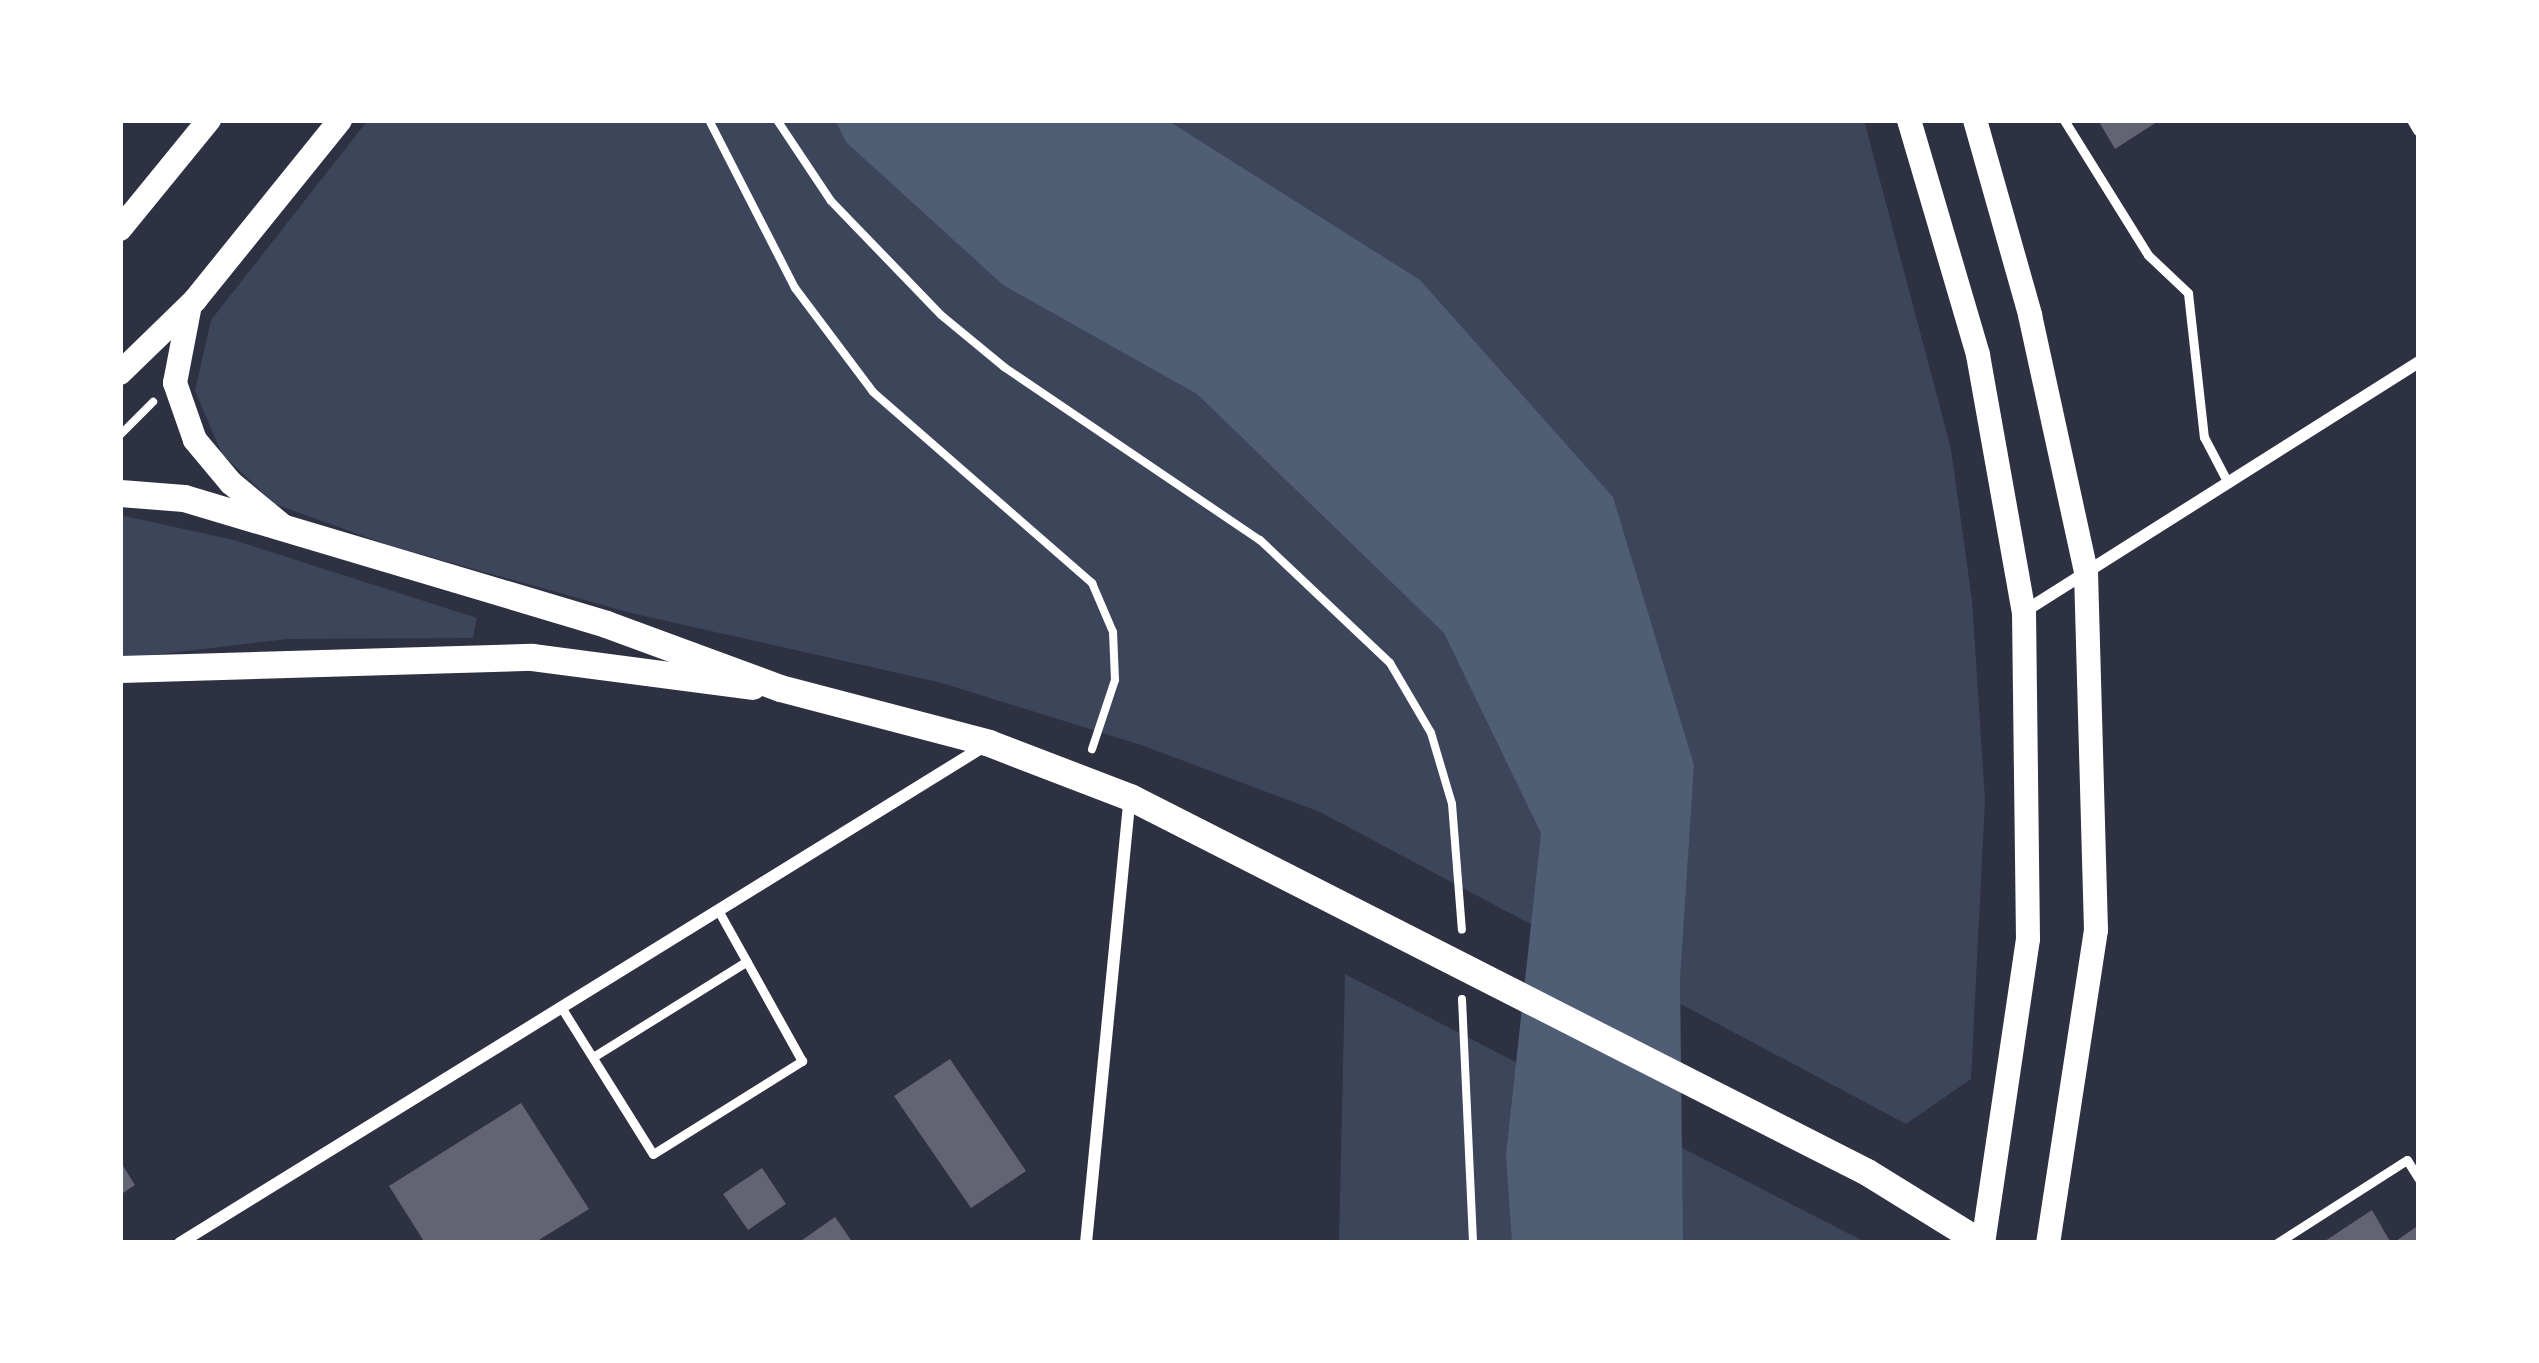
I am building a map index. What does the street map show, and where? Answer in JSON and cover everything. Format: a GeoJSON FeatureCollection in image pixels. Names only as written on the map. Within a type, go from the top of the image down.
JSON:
{"type":"FeatureCollection","features":[{"type":"Feature","properties":{"kind":"main road"},"geometry":{"type":"LineString","coordinates":[[120,229],[208,120]]}},
{"type":"Feature","properties":{"kind":"main road"},"geometry":{"type":"LineString","coordinates":[[120,373],[195,300],[340,120]]}},
{"type":"Feature","properties":{"kind":"main road"},"geometry":{"type":"LineString","coordinates":[[120,669],[532,657],[780,688],[989,743],[1130,797],[1326,895],[1867,1172],[1983,1243],[2028,939],[2024,612],[1978,355],[1910,120]]}},
{"type":"Feature","properties":{"kind":"main road"},"geometry":{"type":"LineString","coordinates":[[1975,120],[2030,315],[2086,572],[2096,930],[2048,1243]]}},
{"type":"Feature","properties":{"kind":"main road"},"geometry":{"type":"LineString","coordinates":[[195,300],[181,325],[175,383],[195,440],[231,484],[285,527]]}},
{"type":"Feature","properties":{"kind":"main road"},"geometry":{"type":"LineString","coordinates":[[120,493],[184,498],[285,527],[684,648],[780,688]]}},
{"type":"Feature","properties":{"kind":"street"},"geometry":{"type":"LineString","coordinates":[[2413,120],[2419,130]]}},
{"type":"Feature","properties":{"kind":"street"},"geometry":{"type":"LineString","coordinates":[[2024,612],[2419,362]]}},
{"type":"Feature","properties":{"kind":"street"},"geometry":{"type":"LineString","coordinates":[[180,1243],[989,743]]}},
{"type":"Feature","properties":{"kind":"street"},"geometry":{"type":"LineString","coordinates":[[1086,1243],[1130,797]]}},
{"type":"Feature","properties":{"kind":"lane"},"geometry":{"type":"LineString","coordinates":[[2064,120],[2148,255],[2188,293],[2204,437],[2228,483]]}},
{"type":"Feature","properties":{"kind":"lane"},"geometry":{"type":"LineString","coordinates":[[561,1007],[653,1154],[802,1061],[718,910]]}},
{"type":"Feature","properties":{"kind":"lane"},"geometry":{"type":"LineString","coordinates":[[593,1057],[747,961]]}},
{"type":"Feature","properties":{"kind":"lane"},"geometry":{"type":"LineString","coordinates":[[2277,1243],[2407,1160],[2419,1179]]}},
{"type":"Feature","properties":{"kind":"path"},"geometry":{"type":"LineString","coordinates":[[710,120],[795,288],[873,392],[1092,583],[1113,632],[1114,680],[1082,779]]}},
{"type":"Feature","properties":{"kind":"path"},"geometry":{"type":"LineString","coordinates":[[778,120],[831,201],[941,315],[1004,367],[1260,540],[1390,663],[1431,733],[1452,804],[1462,937]]}},
{"type":"Feature","properties":{"kind":"path"},"geometry":{"type":"LineString","coordinates":[[120,435],[156,399]]}},
{"type":"Feature","properties":{"kind":"path"},"geometry":{"type":"LineString","coordinates":[[1462,981],[1473,1243]]}},
{"type":"Feature","properties":{"kind":"shaded area"},"geometry":{"type":"Polygon","coordinates":[[[368,120],[1864,120],[1951,449],[1972,600],[1985,800],[1971,1079],[1906,1124],[1320,812],[1141,745],[942,683],[631,613],[388,545],[275,504],[222,454],[195,391],[211,320],[368,120]]]}},
{"type":"Feature","properties":{"kind":"shaded area"},"geometry":{"type":"Polygon","coordinates":[[[835,120],[1167,120],[1420,280],[1613,497],[1694,765],[1680,979],[1683,1243],[1512,1243],[1506,1155],[1541,833],[1444,633],[1197,394],[1003,285],[846,142],[835,120]]]}},
{"type":"Feature","properties":{"kind":"shaded area"},"geometry":{"type":"Polygon","coordinates":[[[120,515],[234,540],[477,618],[473,638],[288,639],[120,659],[120,515]]]}},
{"type":"Feature","properties":{"kind":"shaded area"},"geometry":{"type":"Polygon","coordinates":[[[1345,974],[1867,1243],[1339,1243],[1345,974]]]}},
{"type":"Feature","properties":{"kind":"building"},"geometry":{"type":"Polygon","coordinates":[[[2098,120],[2160,120],[2115,149],[2098,120]]]}},
{"type":"Feature","properties":{"kind":"building"},"geometry":{"type":"Polygon","coordinates":[[[950,1059],[1026,1171],[971,1208],[894,1096],[950,1059]]]}},
{"type":"Feature","properties":{"kind":"building"},"geometry":{"type":"Polygon","coordinates":[[[521,1103],[589,1209],[534,1243],[425,1243],[389,1186],[521,1103]]]}},
{"type":"Feature","properties":{"kind":"building"},"geometry":{"type":"Polygon","coordinates":[[[120,1161],[135,1185],[120,1195],[120,1161]]]}},
{"type":"Feature","properties":{"kind":"building"},"geometry":{"type":"Polygon","coordinates":[[[762,1168],[786,1204],[748,1230],[723,1194],[762,1168]]]}},
{"type":"Feature","properties":{"kind":"building"},"geometry":{"type":"Polygon","coordinates":[[[2372,1210],[2391,1243],[2322,1243],[2372,1210]]]}},
{"type":"Feature","properties":{"kind":"building"},"geometry":{"type":"Polygon","coordinates":[[[835,1217],[853,1243],[798,1243],[835,1217]]]}},
{"type":"Feature","properties":{"kind":"building"},"geometry":{"type":"Polygon","coordinates":[[[2419,1225],[2419,1243],[2393,1243],[2419,1225]]]}}]}
